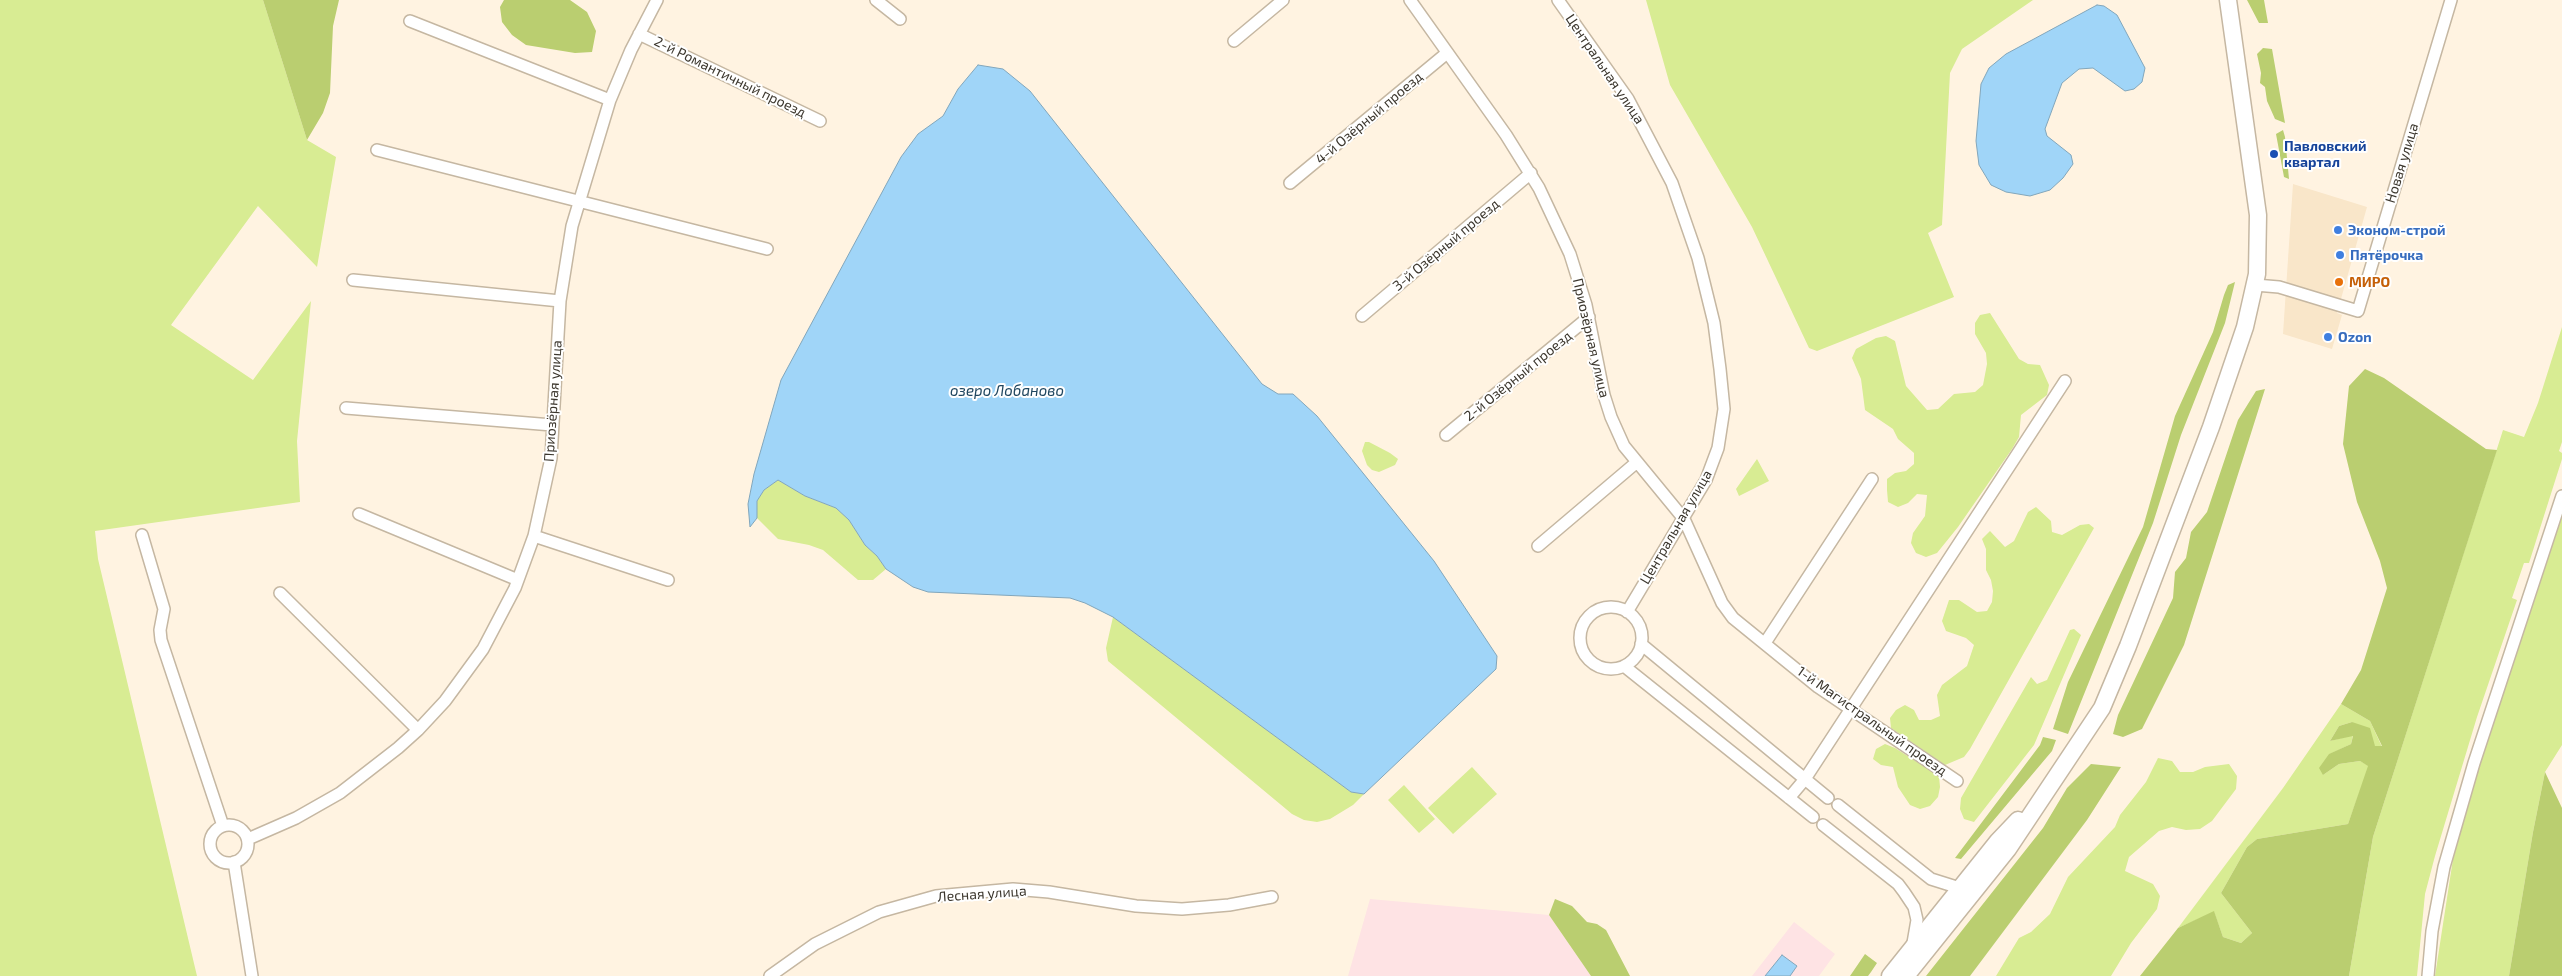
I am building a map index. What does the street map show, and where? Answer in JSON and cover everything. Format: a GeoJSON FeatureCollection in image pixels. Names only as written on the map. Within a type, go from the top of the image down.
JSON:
{"type":"FeatureCollection","features":[{"type":"Feature","properties":{"kind":"main road"},"geometry":{"type":"LineString","coordinates":[[1906,976],[1967,891],[1998,841],[2050,786],[2102,708],[2128,646],[2211,427],[2245,327],[2255,285],[2259,239],[2257,196],[2228,0]]}},
{"type":"Feature","properties":{"kind":"main road"},"geometry":{"type":"LineString","coordinates":[[1890,976],[1909,952],[1967,891]]}},
{"type":"Feature","properties":{"kind":"street","name":"Приозёрная улица"},"geometry":{"type":"LineString","coordinates":[[248,839],[296,818],[340,793],[418,730],[445,701],[483,650],[518,580],[534,536],[551,458],[560,301],[572,226],[610,100],[639,34],[657,0]]}},
{"type":"Feature","properties":{"kind":"street"},"geometry":{"type":"LineString","coordinates":[[876,0],[900,19]]}},
{"type":"Feature","properties":{"kind":"street"},"geometry":{"type":"LineString","coordinates":[[1234,41],[1283,0]]}},
{"type":"Feature","properties":{"kind":"street","name":"Приозёрная улица"},"geometry":{"type":"LineString","coordinates":[[1410,0],[1531,174],[1570,254],[1589,317],[1604,395],[1611,418],[1624,446],[1684,520]]}},
{"type":"Feature","properties":{"kind":"street","name":"Центральная улица"},"geometry":{"type":"LineString","coordinates":[[1558,0],[1628,99],[1672,183],[1698,258],[1714,323],[1724,409],[1718,448],[1709,472],[1684,520],[1627,612]]}},
{"type":"Feature","properties":{"kind":"street","name":"Новая улица"},"geometry":{"type":"LineString","coordinates":[[2255,285],[2279,287],[2358,311],[2451,0]]}},
{"type":"Feature","properties":{"kind":"street"},"geometry":{"type":"LineString","coordinates":[[410,21],[610,100]]}},
{"type":"Feature","properties":{"kind":"street","name":"2-й Романтичный проезд"},"geometry":{"type":"LineString","coordinates":[[639,34],[820,121]]}},
{"type":"Feature","properties":{"kind":"street","name":"4-й Озёрный проезд"},"geometry":{"type":"LineString","coordinates":[[1290,183],[1447,52]]}},
{"type":"Feature","properties":{"kind":"street"},"geometry":{"type":"LineString","coordinates":[[377,150],[767,249]]}},
{"type":"Feature","properties":{"kind":"street","name":"3-й Озёрный проезд"},"geometry":{"type":"LineString","coordinates":[[1362,316],[1531,174]]}},
{"type":"Feature","properties":{"kind":"street"},"geometry":{"type":"LineString","coordinates":[[353,280],[560,301]]}},
{"type":"Feature","properties":{"kind":"street","name":"2-й Озёрный проезд"},"geometry":{"type":"LineString","coordinates":[[1446,435],[1589,317]]}},
{"type":"Feature","properties":{"kind":"street"},"geometry":{"type":"LineString","coordinates":[[1790,798],[1805,779],[2065,381]]}},
{"type":"Feature","properties":{"kind":"street"},"geometry":{"type":"LineString","coordinates":[[346,408],[552,425]]}},
{"type":"Feature","properties":{"kind":"street"},"geometry":{"type":"LineString","coordinates":[[1538,546],[1637,462]]}},
{"type":"Feature","properties":{"kind":"street"},"geometry":{"type":"LineString","coordinates":[[1766,643],[1872,479]]}},
{"type":"Feature","properties":{"kind":"street"},"geometry":{"type":"LineString","coordinates":[[2428,976],[2432,931],[2444,867],[2474,763],[2562,496]]}},
{"type":"Feature","properties":{"kind":"street"},"geometry":{"type":"LineString","coordinates":[[359,514],[518,580]]}},
{"type":"Feature","properties":{"kind":"street","name":"1-й Магистральный проезд"},"geometry":{"type":"LineString","coordinates":[[1684,520],[1722,603],[1733,618],[1818,687],[1957,781]]}},
{"type":"Feature","properties":{"kind":"street"},"geometry":{"type":"LineString","coordinates":[[142,535],[164,609],[160,630],[161,640],[223,826]]}},
{"type":"Feature","properties":{"kind":"street"},"geometry":{"type":"LineString","coordinates":[[534,536],[668,580]]}},
{"type":"Feature","properties":{"kind":"street"},"geometry":{"type":"LineString","coordinates":[[280,593],[418,730]]}},
{"type":"Feature","properties":{"kind":"street"},"geometry":{"type":"LineString","coordinates":[[1613,607],[1627,612],[1640,629],[1641,644],[1635,657],[1624,666],[1605,668],[1594,663],[1581,647],[1581,632],[1587,618],[1599,610],[1613,607]]}},
{"type":"Feature","properties":{"kind":"street"},"geometry":{"type":"LineString","coordinates":[[1641,644],[1828,798]]}},
{"type":"Feature","properties":{"kind":"street"},"geometry":{"type":"LineString","coordinates":[[1624,666],[1813,817]]}},
{"type":"Feature","properties":{"kind":"street"},"geometry":{"type":"LineString","coordinates":[[1838,805],[1931,879],[1967,891]]}},
{"type":"Feature","properties":{"kind":"street"},"geometry":{"type":"LineString","coordinates":[[1823,825],[1898,884],[1904,892],[1914,907],[1917,920],[1916,931],[1909,952]]}},
{"type":"Feature","properties":{"kind":"street"},"geometry":{"type":"LineString","coordinates":[[223,826],[238,827],[248,839],[246,853],[234,862],[219,860],[211,847],[214,832],[223,826]]}},
{"type":"Feature","properties":{"kind":"street"},"geometry":{"type":"LineString","coordinates":[[234,862],[252,976]]}},
{"type":"Feature","properties":{"kind":"street","name":"Лесная улица"},"geometry":{"type":"LineString","coordinates":[[770,976],[815,944],[879,912],[936,896],[1012,889],[1049,892],[1136,906],[1182,909],[1229,905],[1272,897]]}},
{"type":"Feature","properties":{"kind":"shaded area"},"geometry":{"type":"Polygon","coordinates":[[[2293,184],[2367,207],[2337,313],[2342,315],[2332,349],[2283,334],[2293,184]]]}},
{"type":"Feature","properties":{"kind":"shaded area"},"geometry":{"type":"Polygon","coordinates":[[[1370,899],[1549,915],[1591,976],[1348,976],[1370,899]]]}},
{"type":"Feature","properties":{"kind":"shaded area"},"geometry":{"type":"Polygon","coordinates":[[[1794,922],[1835,954],[1819,976],[1752,976],[1794,922]]]}},
{"type":"Feature","properties":{"kind":"green space"},"geometry":{"type":"Polygon","coordinates":[[[0,0],[263,0],[307,140],[336,157],[317,267],[258,206],[171,325],[253,380],[311,301],[297,441],[300,502],[95,531],[98,559],[197,976],[0,976],[0,0]]]}},
{"type":"Feature","properties":{"kind":"green space"},"geometry":{"type":"Polygon","coordinates":[[[263,0],[339,0],[333,26],[330,93],[323,113],[307,140],[263,0]]]}},
{"type":"Feature","properties":{"kind":"green space"},"geometry":{"type":"Polygon","coordinates":[[[504,0],[570,0],[587,12],[596,31],[592,52],[575,53],[526,45],[512,35],[502,22],[500,7],[504,0]]]}},
{"type":"Feature","properties":{"kind":"green space"},"geometry":{"type":"Polygon","coordinates":[[[1646,0],[2033,0],[1962,49],[1950,73],[1942,225],[1928,233],[1954,297],[1817,351],[1809,348],[1752,227],[1670,85],[1646,0]]]}},
{"type":"Feature","properties":{"kind":"green space"},"geometry":{"type":"Polygon","coordinates":[[[2247,0],[2264,0],[2268,23],[2259,23],[2247,0]]]}},
{"type":"Feature","properties":{"kind":"green space"},"geometry":{"type":"Polygon","coordinates":[[[2263,48],[2272,49],[2285,123],[2275,119],[2267,101],[2265,87],[2260,83],[2261,73],[2257,54],[2263,48]]]}},
{"type":"Feature","properties":{"kind":"green space"},"geometry":{"type":"Polygon","coordinates":[[[2283,130],[2289,179],[2284,177],[2276,134],[2283,130]]]}},
{"type":"Feature","properties":{"kind":"green space"},"geometry":{"type":"Polygon","coordinates":[[[2235,282],[2225,323],[2181,435],[2153,523],[2068,734],[2053,729],[2068,682],[2143,527],[2175,416],[2213,332],[2228,285],[2235,282]]]}},
{"type":"Feature","properties":{"kind":"green space"},"geometry":{"type":"Polygon","coordinates":[[[1990,313],[2019,359],[2028,364],[2040,365],[2049,385],[2047,395],[2021,415],[2019,437],[2012,449],[1958,527],[1937,553],[1926,557],[1916,553],[1911,543],[1913,533],[1925,516],[1927,495],[1917,494],[1908,503],[1898,507],[1888,502],[1887,479],[1895,473],[1906,471],[1914,464],[1914,453],[1898,439],[1893,429],[1865,410],[1861,379],[1852,358],[1856,349],[1876,338],[1886,336],[1895,341],[1906,386],[1927,410],[1938,409],[1954,394],[1975,392],[1983,385],[1987,364],[1986,353],[1975,334],[1975,323],[1980,315],[1990,313]]]}},
{"type":"Feature","properties":{"kind":"green space"},"geometry":{"type":"Polygon","coordinates":[[[2562,327],[2562,442],[2559,451],[2562,453],[2562,459],[2529,563],[2524,563],[2512,598],[2517,600],[2477,717],[2435,856],[2425,894],[2417,976],[2349,976],[2373,837],[2503,430],[2524,437],[2538,403],[2562,327]]]}},
{"type":"Feature","properties":{"kind":"green space"},"geometry":{"type":"Polygon","coordinates":[[[2365,369],[2384,378],[2486,449],[2497,450],[2373,837],[2349,976],[2140,976],[2178,928],[2214,911],[2223,937],[2241,943],[2252,933],[2221,893],[2247,847],[2257,839],[2348,824],[2368,766],[2360,761],[2339,764],[2323,775],[2319,768],[2329,754],[2351,744],[2353,736],[2330,741],[2339,726],[2352,722],[2370,728],[2375,746],[2382,746],[2370,721],[2341,704],[2361,670],[2387,588],[2380,561],[2357,502],[2343,444],[2349,386],[2365,369]]]}},
{"type":"Feature","properties":{"kind":"green space"},"geometry":{"type":"Polygon","coordinates":[[[2265,389],[2184,645],[2142,729],[2123,737],[2113,734],[2118,715],[2173,598],[2175,572],[2186,558],[2191,532],[2207,512],[2238,420],[2256,391],[2265,389]]]}},
{"type":"Feature","properties":{"kind":"green space"},"geometry":{"type":"Polygon","coordinates":[[[1365,442],[1369,442],[1398,459],[1395,465],[1379,472],[1372,470],[1367,465],[1362,451],[1365,442]]]}},
{"type":"Feature","properties":{"kind":"green space"},"geometry":{"type":"Polygon","coordinates":[[[1757,459],[1769,481],[1739,496],[1736,489],[1757,459]]]}},
{"type":"Feature","properties":{"kind":"green space"},"geometry":{"type":"Polygon","coordinates":[[[778,480],[805,496],[836,508],[849,520],[865,545],[877,556],[886,569],[873,580],[858,580],[823,550],[809,545],[778,539],[757,518],[757,501],[764,490],[778,480]]]}},
{"type":"Feature","properties":{"kind":"green space"},"geometry":{"type":"Polygon","coordinates":[[[2562,506],[2562,745],[2545,772],[2509,976],[2435,976],[2453,859],[2482,749],[2562,506]]]}},
{"type":"Feature","properties":{"kind":"green space"},"geometry":{"type":"Polygon","coordinates":[[[2036,507],[2051,521],[2052,532],[2062,535],[2080,525],[2089,524],[2094,528],[1970,749],[1964,757],[1945,765],[1891,728],[1890,718],[1896,710],[1905,705],[1914,710],[1919,720],[1931,720],[1940,716],[1937,695],[1942,685],[1967,666],[1974,645],[1966,638],[1946,631],[1942,621],[1949,600],[1959,600],[1977,612],[1987,611],[1992,602],[1993,591],[1991,580],[1986,570],[1986,549],[1982,539],[1990,531],[2005,547],[2014,541],[2028,512],[2036,507]]]}},
{"type":"Feature","properties":{"kind":"green space"},"geometry":{"type":"Polygon","coordinates":[[[1113,617],[1351,792],[1364,794],[1353,805],[1330,819],[1317,822],[1304,820],[1292,814],[1108,661],[1106,648],[1113,617]]]}},
{"type":"Feature","properties":{"kind":"green space"},"geometry":{"type":"Polygon","coordinates":[[[2074,629],[2081,635],[2034,745],[1974,822],[1964,819],[1960,809],[1961,798],[2031,677],[2037,684],[2047,680],[2070,630],[2074,629]]]}},
{"type":"Feature","properties":{"kind":"green space"},"geometry":{"type":"Polygon","coordinates":[[[2341,704],[2370,721],[2382,747],[2375,746],[2352,722],[2339,726],[2330,741],[2353,735],[2351,744],[2330,754],[2323,775],[2339,764],[2360,761],[2369,766],[2348,824],[2257,839],[2247,847],[2221,893],[2252,933],[2241,943],[2223,937],[2214,912],[2178,928],[2283,788],[2341,704]]]}},
{"type":"Feature","properties":{"kind":"green space"},"geometry":{"type":"Polygon","coordinates":[[[2043,737],[2056,740],[2052,751],[1961,859],[1955,858],[2040,745],[2043,737]]]}},
{"type":"Feature","properties":{"kind":"green space"},"geometry":{"type":"Polygon","coordinates":[[[1885,744],[1895,748],[1939,776],[1940,787],[1938,797],[1930,806],[1920,809],[1910,805],[1898,787],[1893,767],[1881,765],[1873,759],[1876,749],[1885,744]]]}},
{"type":"Feature","properties":{"kind":"green space"},"geometry":{"type":"Polygon","coordinates":[[[2158,758],[2172,761],[2180,772],[2193,772],[2205,767],[2229,764],[2237,776],[2236,789],[2212,821],[2200,829],[2186,830],[2172,827],[2159,831],[2129,857],[2125,871],[2153,884],[2160,896],[2157,909],[2131,943],[2111,976],[1996,976],[2019,938],[2031,932],[2050,914],[2068,877],[2115,827],[2120,815],[2146,782],[2158,758]]]}},
{"type":"Feature","properties":{"kind":"green space"},"geometry":{"type":"Polygon","coordinates":[[[2091,764],[2121,767],[2087,820],[1970,976],[1926,976],[2043,828],[2067,788],[2091,764]]]}},
{"type":"Feature","properties":{"kind":"green space"},"geometry":{"type":"Polygon","coordinates":[[[1472,767],[1497,794],[1453,834],[1428,808],[1472,767]]]}},
{"type":"Feature","properties":{"kind":"green space"},"geometry":{"type":"Polygon","coordinates":[[[2545,772],[2562,808],[2562,976],[2509,976],[2533,832],[2545,772]]]}},
{"type":"Feature","properties":{"kind":"green space"},"geometry":{"type":"Polygon","coordinates":[[[1404,785],[1435,819],[1419,833],[1388,800],[1404,785]]]}},
{"type":"Feature","properties":{"kind":"green space"},"geometry":{"type":"Polygon","coordinates":[[[1555,899],[1572,906],[1587,922],[1597,924],[1606,930],[1630,976],[1591,976],[1549,915],[1555,899]]]}},
{"type":"Feature","properties":{"kind":"green space"},"geometry":{"type":"Polygon","coordinates":[[[1865,954],[1877,963],[1871,972],[1868,976],[1850,976],[1865,954]]]}},
{"type":"Feature","properties":{"kind":"water"},"geometry":{"type":"Polygon","coordinates":[[[2097,5],[2104,6],[2117,15],[2145,68],[2142,82],[2134,89],[2125,91],[2093,68],[2079,69],[2062,83],[2045,129],[2047,136],[2071,155],[2073,164],[2063,178],[2050,190],[2030,196],[2006,192],[1991,185],[1979,165],[1976,141],[1981,84],[1989,68],[2006,54],[2097,5]]]}},
{"type":"Feature","properties":{"kind":"water","name":"озеро Лобаново"},"geometry":{"type":"Polygon","coordinates":[[[978,65],[1003,69],[1030,91],[1262,384],[1278,394],[1293,394],[1317,416],[1434,561],[1497,656],[1496,669],[1364,794],[1351,792],[1113,617],[1085,603],[1070,598],[928,592],[913,587],[886,569],[877,556],[865,545],[849,520],[836,508],[805,496],[778,480],[764,490],[757,501],[757,518],[750,527],[748,504],[754,474],[781,380],[901,157],[918,134],[943,116],[958,89],[978,65]]]}},
{"type":"Feature","properties":{"kind":"water"},"geometry":{"type":"Polygon","coordinates":[[[1782,955],[1797,966],[1790,976],[1765,976],[1782,955]]]}},
{"type":"Feature","properties":{"kind":"place","name":"Павловский квартал"},"geometry":{"type":"Point","coordinates":[2274,154]}},
{"type":"Feature","properties":{"kind":"place","name":"Эконом-строй"},"geometry":{"type":"Point","coordinates":[2338,230]}},
{"type":"Feature","properties":{"kind":"place","name":"Пятёрочка"},"geometry":{"type":"Point","coordinates":[2340,255]}},
{"type":"Feature","properties":{"kind":"place","name":"МИРО"},"geometry":{"type":"Point","coordinates":[2339,282]}},
{"type":"Feature","properties":{"kind":"place","name":"Ozon"},"geometry":{"type":"Point","coordinates":[2328,337]}}]}
